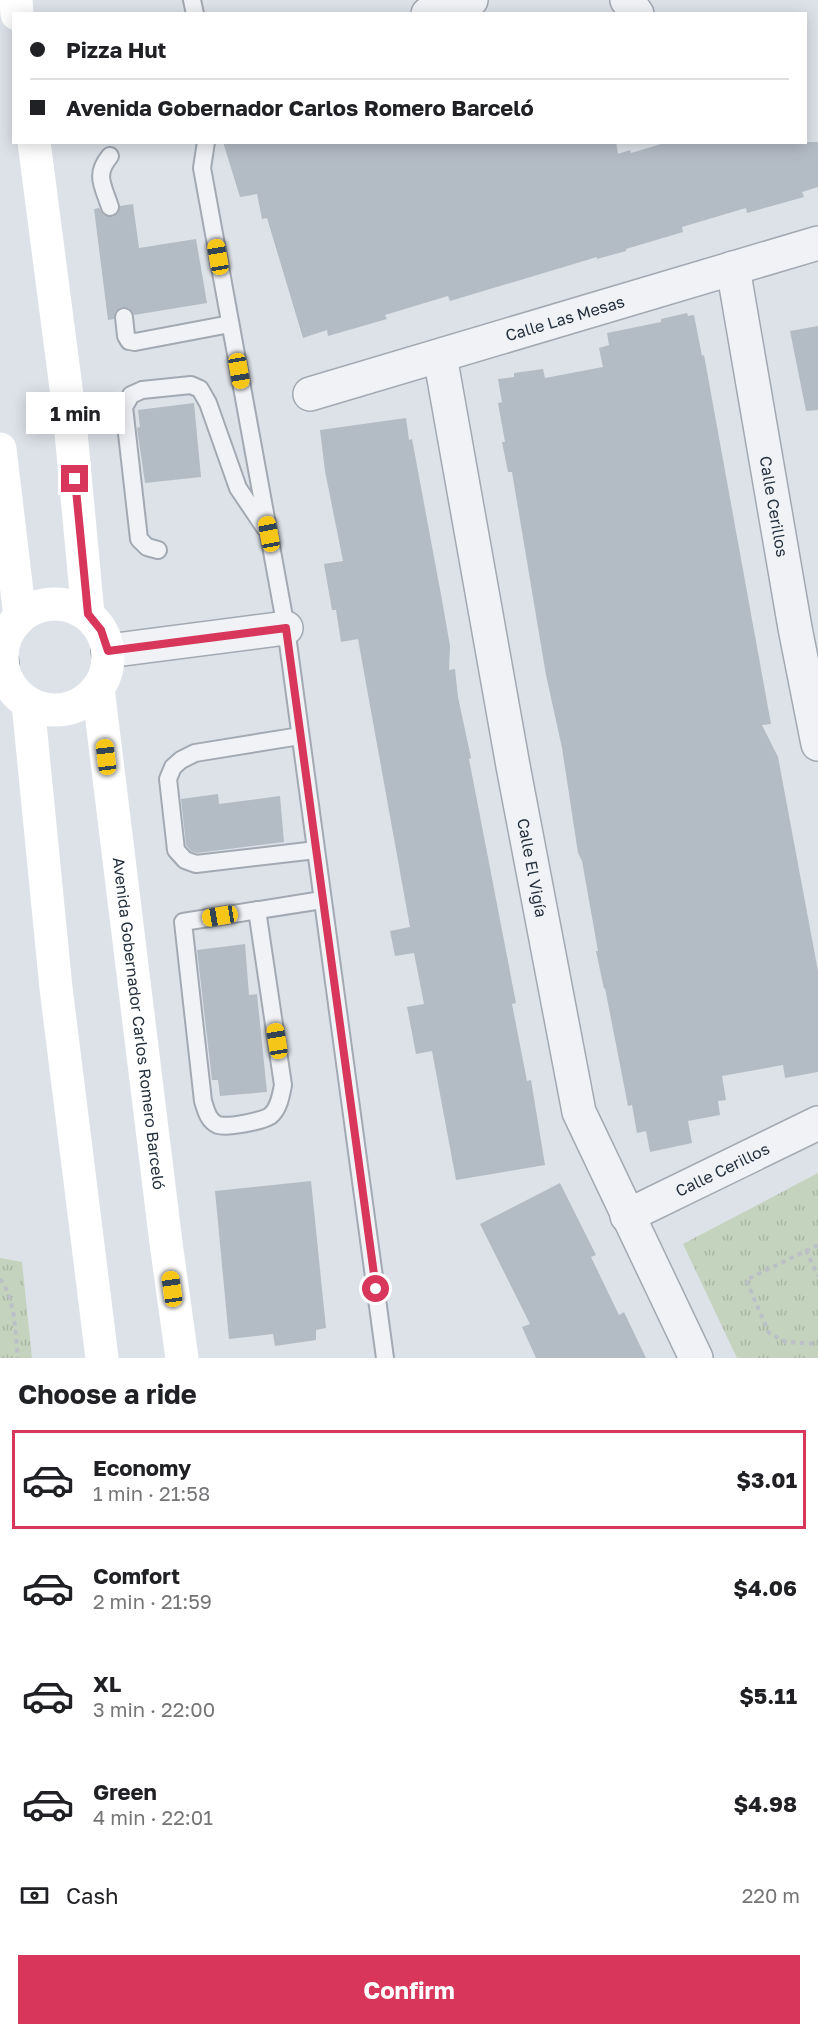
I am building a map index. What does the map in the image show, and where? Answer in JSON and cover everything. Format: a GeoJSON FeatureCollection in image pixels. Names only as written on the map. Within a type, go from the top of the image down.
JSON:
{"type":"FeatureCollection","features":[{"type":"Feature","properties":{"kind":"main road"},"geometry":{"type":"LineString","coordinates":[[34,144],[69,411],[88,614]]}},
{"type":"Feature","properties":{"kind":"main road"},"geometry":{"type":"LineString","coordinates":[[0,449],[20,617]]}},
{"type":"Feature","properties":{"kind":"main road"},"geometry":{"type":"LineString","coordinates":[[48,603],[69,605],[88,614],[101,630],[108,651],[106,671],[98,688],[81,704],[61,710],[40,709],[21,699],[8,683],[1,663],[3,642],[12,624],[28,610],[48,603]]}},
{"type":"Feature","properties":{"kind":"main road","name":"Avenida Gobernador Carlos Romero Barceló"},"geometry":{"type":"LineString","coordinates":[[98,688],[182,1358]]}},
{"type":"Feature","properties":{"kind":"main road"},"geometry":{"type":"LineString","coordinates":[[28,703],[56,988],[102,1358]]}},
{"type":"Feature","properties":{"kind":"street"},"geometry":{"type":"LineString","coordinates":[[434,12],[471,0]]}},
{"type":"Feature","properties":{"kind":"street","name":"Calle Las Mesas"},"geometry":{"type":"LineString","coordinates":[[310,394],[818,243]]}},
{"type":"Feature","properties":{"kind":"street","name":"Calle Cerillos"},"geometry":{"type":"LineString","coordinates":[[733,268],[795,628],[818,744]]}},
{"type":"Feature","properties":{"kind":"street","name":"Calle El Vigía"},"geometry":{"type":"LineString","coordinates":[[440,356],[513,766],[579,1112],[696,1358]]}},
{"type":"Feature","properties":{"kind":"street"},"geometry":{"type":"LineString","coordinates":[[108,651],[286,628]]}},
{"type":"Feature","properties":{"kind":"street","name":"Calle Cerillos"},"geometry":{"type":"LineString","coordinates":[[627,1216],[818,1123]]}},
{"type":"Feature","properties":{"kind":"lane"},"geometry":{"type":"LineString","coordinates":[[206,144],[202,168],[286,628],[385,1358]]}},
{"type":"Feature","properties":{"kind":"lane"},"geometry":{"type":"LineString","coordinates":[[110,156],[103,164],[100,173],[110,207]]}},
{"type":"Feature","properties":{"kind":"lane"},"geometry":{"type":"LineString","coordinates":[[124,317],[126,336],[129,341],[135,342],[230,324]]}},
{"type":"Feature","properties":{"kind":"lane"},"geometry":{"type":"LineString","coordinates":[[158,550],[147,547],[140,539],[124,407],[131,395],[142,390],[191,385],[200,389],[208,404],[238,488],[269,534]]}},
{"type":"Feature","properties":{"kind":"lane"},"geometry":{"type":"LineString","coordinates":[[300,736],[195,753],[173,767],[168,779],[176,850],[184,860],[196,864],[316,850]]}},
{"type":"Feature","properties":{"kind":"lane"},"geometry":{"type":"LineString","coordinates":[[256,910],[284,1085],[275,1111],[268,1117],[236,1125],[218,1125],[207,1115],[203,1101],[183,922],[256,910],[322,900]]}},
{"type":"Feature","properties":{"kind":"path"},"geometry":{"type":"LineString","coordinates":[[818,1245],[746,1280],[769,1333],[786,1342],[818,1344]]}},
{"type":"Feature","properties":{"kind":"path"},"geometry":{"type":"LineString","coordinates":[[806,1250],[818,1276]]}},
{"type":"Feature","properties":{"kind":"path"},"geometry":{"type":"LineString","coordinates":[[0,1279],[11,1304],[18,1358]]}},
{"type":"Feature","properties":{"kind":"green space"},"geometry":{"type":"Polygon","coordinates":[[[818,1173],[818,1358],[737,1358],[683,1244],[818,1173]]]}},
{"type":"Feature","properties":{"kind":"green space"},"geometry":{"type":"Polygon","coordinates":[[[0,1258],[22,1262],[32,1358],[0,1358],[0,1258]]]}},
{"type":"Feature","properties":{"kind":"building"},"geometry":{"type":"Polygon","coordinates":[[[807,142],[818,142],[818,187],[802,192],[804,197],[747,213],[746,208],[682,227],[683,232],[626,249],[626,251],[597,259],[597,257],[450,301],[448,296],[385,315],[387,319],[328,336],[327,330],[303,338],[267,218],[262,219],[257,194],[240,197],[224,144],[616,144],[618,154],[630,150],[631,153],[661,144],[807,144],[807,142]]]}},
{"type":"Feature","properties":{"kind":"building"},"geometry":{"type":"Polygon","coordinates":[[[133,204],[139,248],[196,239],[207,303],[134,315],[129,308],[122,307],[115,312],[114,319],[108,320],[94,209],[99,208],[104,215],[113,217],[118,213],[120,206],[133,204]]]}},
{"type":"Feature","properties":{"kind":"building"},"geometry":{"type":"Polygon","coordinates":[[[687,313],[688,316],[694,315],[702,356],[704,355],[771,724],[762,725],[778,757],[818,971],[818,1072],[785,1078],[783,1065],[722,1076],[726,1100],[718,1101],[720,1115],[688,1121],[692,1143],[650,1152],[646,1131],[637,1133],[632,1105],[628,1106],[596,951],[598,951],[582,861],[578,853],[562,748],[546,675],[512,472],[508,472],[502,442],[505,442],[498,403],[502,402],[498,379],[514,377],[514,373],[543,369],[545,378],[603,367],[599,348],[609,345],[607,333],[661,322],[661,319],[687,313]]]}},
{"type":"Feature","properties":{"kind":"building"},"geometry":{"type":"Polygon","coordinates":[[[818,326],[818,410],[806,411],[790,331],[818,326]]]}},
{"type":"Feature","properties":{"kind":"building"},"geometry":{"type":"Polygon","coordinates":[[[194,403],[201,477],[145,483],[137,428],[140,427],[138,410],[194,403]]]}},
{"type":"Feature","properties":{"kind":"building"},"geometry":{"type":"Polygon","coordinates":[[[406,418],[409,440],[412,439],[450,646],[449,670],[455,669],[458,697],[471,758],[469,759],[516,1003],[512,1004],[527,1081],[531,1080],[545,1165],[456,1180],[432,1051],[416,1054],[407,1007],[424,1004],[414,953],[395,956],[390,931],[410,927],[358,639],[341,642],[336,610],[332,610],[324,564],[343,561],[325,471],[320,430],[406,418]]]}},
{"type":"Feature","properties":{"kind":"building"},"geometry":{"type":"Polygon","coordinates":[[[218,794],[219,804],[280,796],[284,842],[197,853],[191,851],[186,845],[181,799],[218,794]]]}},
{"type":"Feature","properties":{"kind":"building"},"geometry":{"type":"Polygon","coordinates":[[[245,944],[249,995],[257,994],[267,1092],[220,1096],[218,1080],[212,1080],[197,950],[245,944]]]}},
{"type":"Feature","properties":{"kind":"building"},"geometry":{"type":"Polygon","coordinates":[[[311,1181],[326,1328],[316,1330],[316,1340],[275,1346],[273,1334],[229,1339],[215,1191],[311,1181]]]}},
{"type":"Feature","properties":{"kind":"building"},"geometry":{"type":"Polygon","coordinates":[[[560,1183],[596,1255],[591,1257],[619,1315],[624,1312],[646,1358],[536,1358],[522,1327],[530,1324],[480,1224],[560,1183]]]}},
{"type":"Feature","properties":{"kind":"route"},"geometry":{"type":"LineString","coordinates":[[75,479],[88,614],[101,630],[108,651],[286,628],[376,1289]]}}]}
